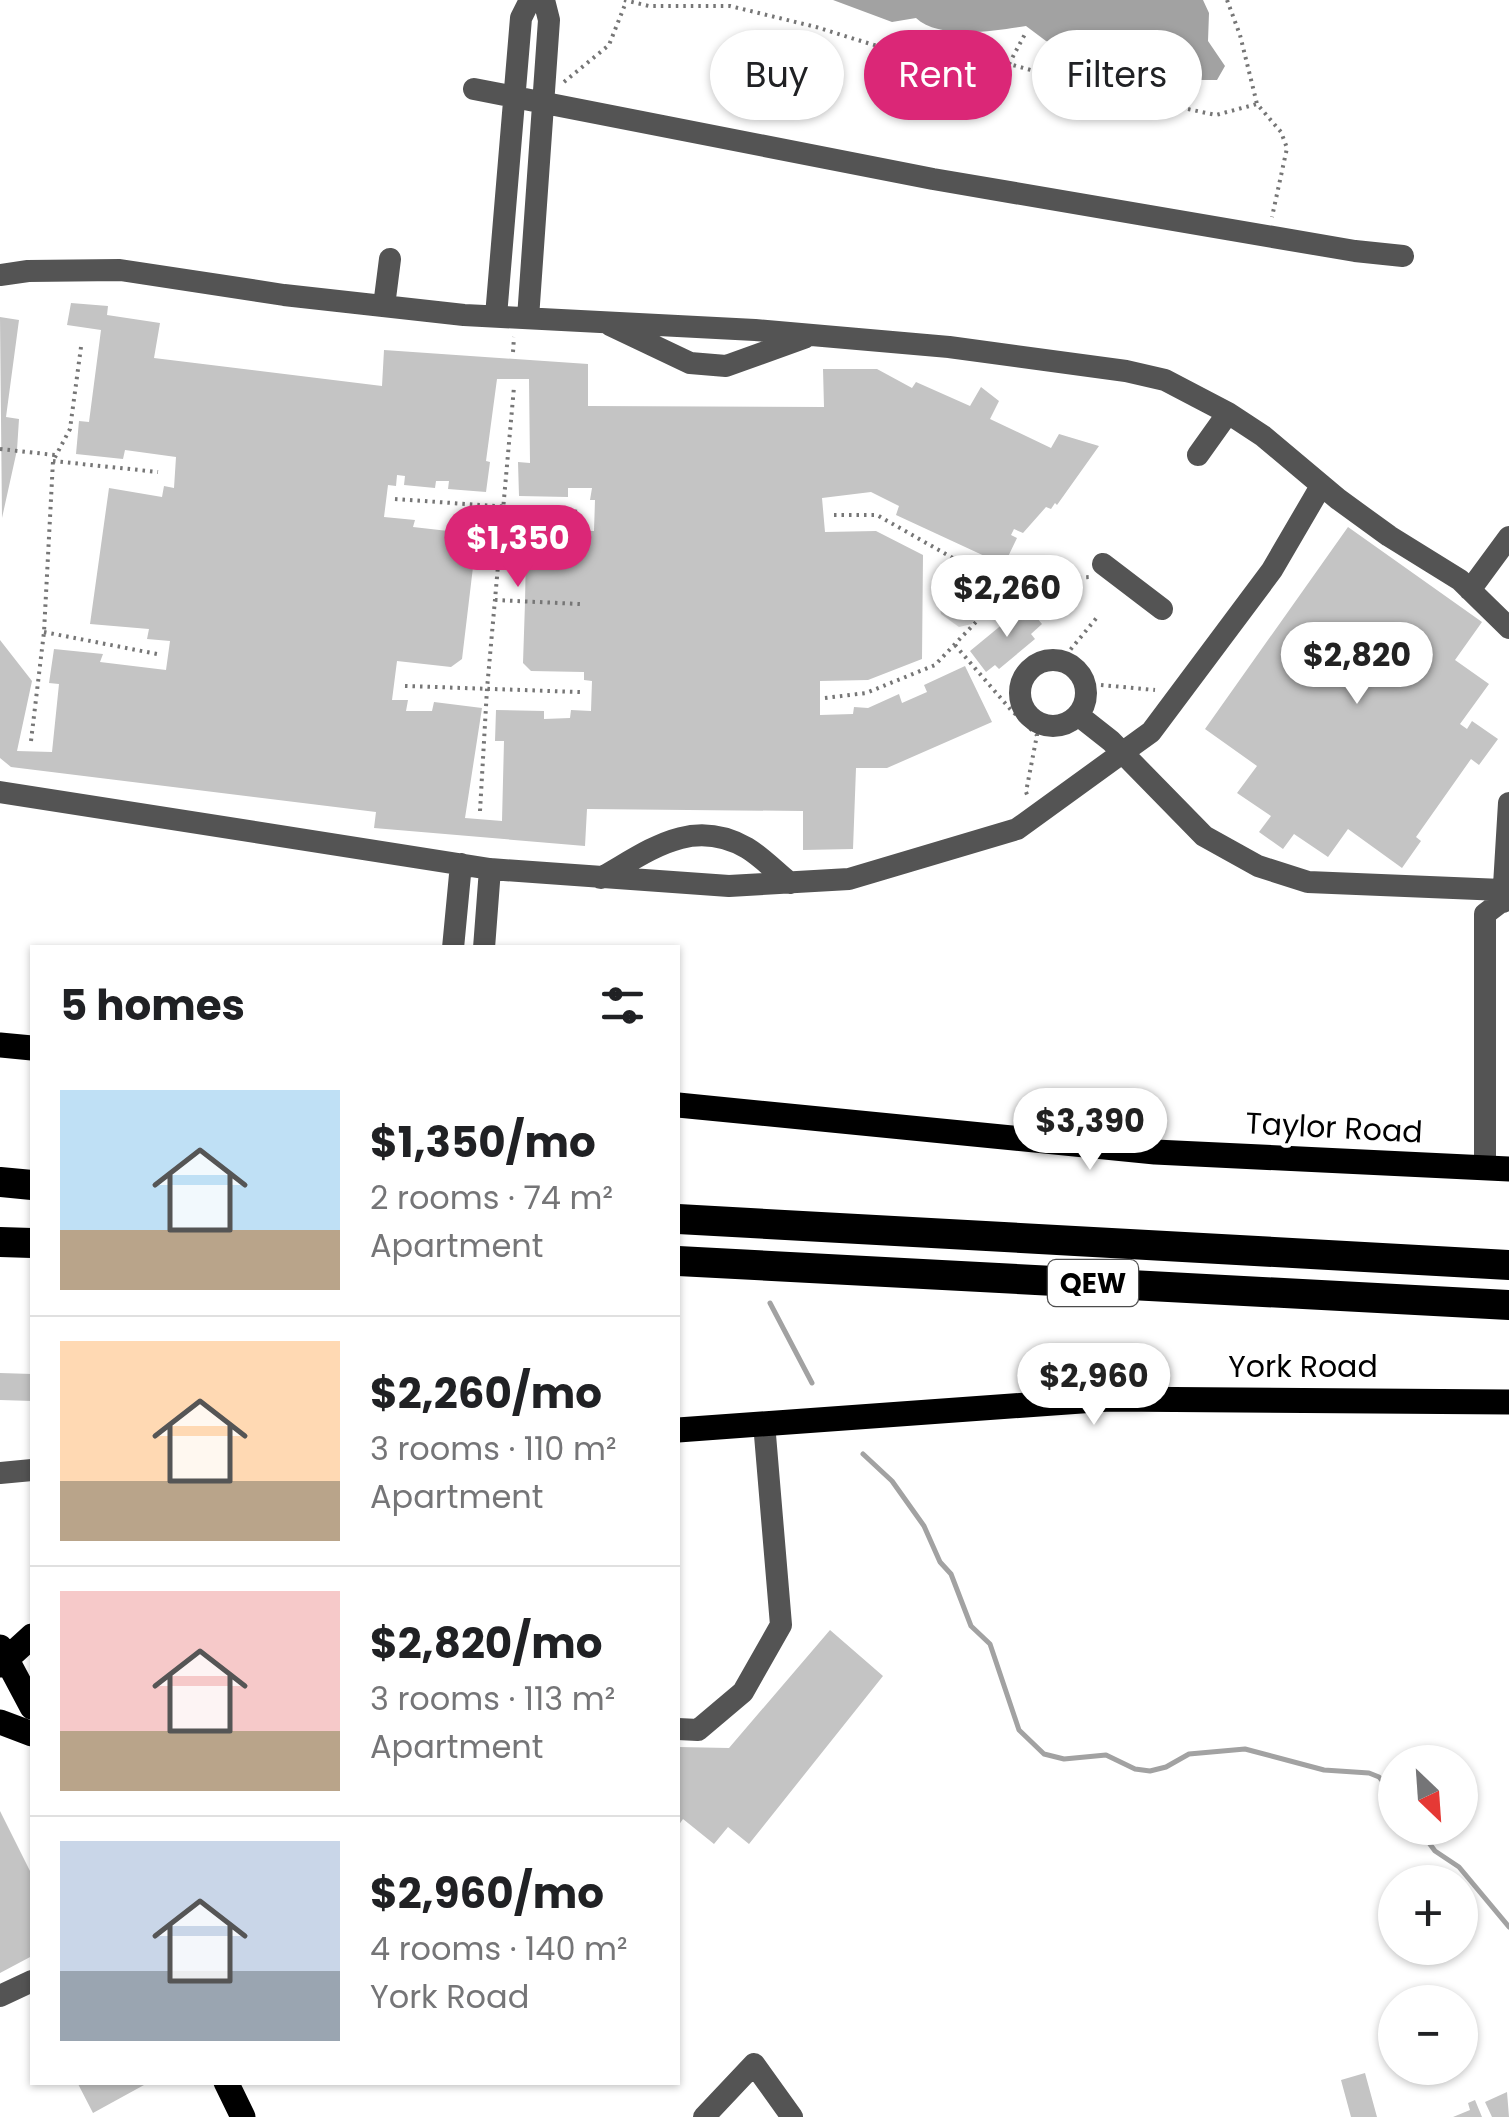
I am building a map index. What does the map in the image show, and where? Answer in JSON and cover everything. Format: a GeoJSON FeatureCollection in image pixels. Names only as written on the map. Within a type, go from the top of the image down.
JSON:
{"type":"FeatureCollection","features":[{"type":"Feature","properties":{"kind":"highway"},"geometry":{"type":"LineString","coordinates":[[0,1182],[30,1184]]}},
{"type":"Feature","properties":{"kind":"highway"},"geometry":{"type":"LineString","coordinates":[[0,1200],[30,1200]]}},
{"type":"Feature","properties":{"kind":"highway","name":"QEW"},"geometry":{"type":"LineString","coordinates":[[680,1219],[1509,1265]]}},
{"type":"Feature","properties":{"kind":"highway"},"geometry":{"type":"LineString","coordinates":[[0,1242],[30,1243]]}},
{"type":"Feature","properties":{"kind":"highway"},"geometry":{"type":"LineString","coordinates":[[0,1253],[30,1252]]}},
{"type":"Feature","properties":{"kind":"highway","name":"QEW"},"geometry":{"type":"LineString","coordinates":[[680,1261],[1509,1305]]}},
{"type":"Feature","properties":{"kind":"main road"},"geometry":{"type":"LineString","coordinates":[[0,1045],[30,1048]]}},
{"type":"Feature","properties":{"kind":"main road","name":"Taylor Road"},"geometry":{"type":"LineString","coordinates":[[680,1105],[1155,1152],[1497,1168]]}},
{"type":"Feature","properties":{"kind":"main road","name":"York Road"},"geometry":{"type":"LineString","coordinates":[[680,1430],[1108,1399],[1509,1402]]}},
{"type":"Feature","properties":{"kind":"main road"},"geometry":{"type":"LineString","coordinates":[[30,1637],[2,1658],[30,1703]]}},
{"type":"Feature","properties":{"kind":"main road"},"geometry":{"type":"LineString","coordinates":[[0,1722],[30,1733]]}},
{"type":"Feature","properties":{"kind":"main road"},"geometry":{"type":"LineString","coordinates":[[228,2085],[244,2117]]}},
{"type":"Feature","properties":{"kind":"street"},"geometry":{"type":"LineString","coordinates":[[496,316],[522,18],[530,0]]}},
{"type":"Feature","properties":{"kind":"street"},"geometry":{"type":"LineString","coordinates":[[528,318],[549,20],[544,0]]}},
{"type":"Feature","properties":{"kind":"street"},"geometry":{"type":"LineString","coordinates":[[474,89],[934,179],[1404,256]]}},
{"type":"Feature","properties":{"kind":"street"},"geometry":{"type":"LineString","coordinates":[[384,306],[390,259]]}},
{"type":"Feature","properties":{"kind":"street"},"geometry":{"type":"LineString","coordinates":[[0,274],[120,270],[384,306],[949,347],[1126,371],[1165,380],[1263,436],[1321,486],[1470,590],[1509,628]]}},
{"type":"Feature","properties":{"kind":"street"},"geometry":{"type":"LineString","coordinates":[[602,321],[690,363],[726,366],[814,335]]}},
{"type":"Feature","properties":{"kind":"street"},"geometry":{"type":"LineString","coordinates":[[1198,455],[1228,413]]}},
{"type":"Feature","properties":{"kind":"street"},"geometry":{"type":"LineString","coordinates":[[0,792],[490,868],[729,886],[849,880],[1018,830],[1151,732],[1262,584],[1321,486]]}},
{"type":"Feature","properties":{"kind":"street"},"geometry":{"type":"LineString","coordinates":[[1470,590],[1509,537]]}},
{"type":"Feature","properties":{"kind":"street"},"geometry":{"type":"LineString","coordinates":[[1102,570],[1162,609]]}},
{"type":"Feature","properties":{"kind":"street"},"geometry":{"type":"LineString","coordinates":[[1061,661],[1071,665],[1085,683],[1084,705],[1078,715],[1061,726],[1041,724],[1016,707],[1021,683],[1032,667],[1041,662],[1061,661]]}},
{"type":"Feature","properties":{"kind":"street"},"geometry":{"type":"LineString","coordinates":[[1078,715],[1111,741],[1204,836],[1258,866],[1308,882],[1504,900]]}},
{"type":"Feature","properties":{"kind":"street"},"geometry":{"type":"LineString","coordinates":[[1504,900],[1509,802]]}},
{"type":"Feature","properties":{"kind":"street"},"geometry":{"type":"LineString","coordinates":[[601,878],[664,842],[698,832],[746,847],[790,883]]}},
{"type":"Feature","properties":{"kind":"street"},"geometry":{"type":"LineString","coordinates":[[453,945],[461,864]]}},
{"type":"Feature","properties":{"kind":"street"},"geometry":{"type":"LineString","coordinates":[[484,945],[490,868]]}},
{"type":"Feature","properties":{"kind":"street"},"geometry":{"type":"LineString","coordinates":[[1497,1168],[1488,1126],[1485,914],[1504,900]]}},
{"type":"Feature","properties":{"kind":"street"},"geometry":{"type":"LineString","coordinates":[[1474,1303],[1509,1314]]}},
{"type":"Feature","properties":{"kind":"street"},"geometry":{"type":"LineString","coordinates":[[680,1729],[698,1730],[743,1692],[781,1625],[764,1423]]}},
{"type":"Feature","properties":{"kind":"street"},"geometry":{"type":"LineString","coordinates":[[0,1472],[30,1470]]}},
{"type":"Feature","properties":{"kind":"street"},"geometry":{"type":"LineString","coordinates":[[0,1996],[30,1982]]}},
{"type":"Feature","properties":{"kind":"street"},"geometry":{"type":"LineString","coordinates":[[704,2117],[754,2064],[792,2117]]}},
{"type":"Feature","properties":{"kind":"path"},"geometry":{"type":"LineString","coordinates":[[1227,0],[1240,34],[1257,104],[1288,148],[1268,236]]}},
{"type":"Feature","properties":{"kind":"path"},"geometry":{"type":"LineString","coordinates":[[561,84],[610,46],[625,1],[649,6],[730,6],[864,42]]}},
{"type":"Feature","properties":{"kind":"path"},"geometry":{"type":"LineString","coordinates":[[1012,58],[1025,34]]}},
{"type":"Feature","properties":{"kind":"path"},"geometry":{"type":"LineString","coordinates":[[1012,65],[1118,94],[1216,115],[1257,104]]}},
{"type":"Feature","properties":{"kind":"path"},"geometry":{"type":"LineString","coordinates":[[31,741],[44,632],[55,458],[70,429],[81,347]]}},
{"type":"Feature","properties":{"kind":"path"},"geometry":{"type":"LineString","coordinates":[[480,810],[514,387]]}},
{"type":"Feature","properties":{"kind":"path"},"geometry":{"type":"LineString","coordinates":[[0,448],[158,472]]}},
{"type":"Feature","properties":{"kind":"path"},"geometry":{"type":"LineString","coordinates":[[395,500],[580,512]]}},
{"type":"Feature","properties":{"kind":"path"},"geometry":{"type":"LineString","coordinates":[[834,514],[876,515],[996,582],[1102,570]]}},
{"type":"Feature","properties":{"kind":"path"},"geometry":{"type":"LineString","coordinates":[[825,698],[866,693],[935,665],[1014,581]]}},
{"type":"Feature","properties":{"kind":"path"},"geometry":{"type":"LineString","coordinates":[[495,600],[580,604]]}},
{"type":"Feature","properties":{"kind":"path"},"geometry":{"type":"LineString","coordinates":[[1061,661],[1100,615]]}},
{"type":"Feature","properties":{"kind":"path"},"geometry":{"type":"LineString","coordinates":[[44,632],[157,654]]}},
{"type":"Feature","properties":{"kind":"path"},"geometry":{"type":"LineString","coordinates":[[955,644],[1016,707],[1037,735],[1026,792],[1036,816]]}},
{"type":"Feature","properties":{"kind":"path"},"geometry":{"type":"LineString","coordinates":[[1101,684],[1155,690]]}},
{"type":"Feature","properties":{"kind":"path"},"geometry":{"type":"LineString","coordinates":[[406,686],[580,692]]}},
{"type":"Feature","properties":{"kind":"shaded area"},"geometry":{"type":"Polygon","coordinates":[[[833,0],[1203,0],[1209,13],[1208,41],[1225,66],[1217,80],[1202,80],[1202,30],[1032,30],[1026,26],[944,30],[916,18],[892,22],[833,0]]]}},
{"type":"Feature","properties":{"kind":"shaded area"},"geometry":{"type":"Polygon","coordinates":[[[976,586],[984,599],[972,624],[959,627],[941,614],[940,609],[955,590],[976,586]]]}},
{"type":"Feature","properties":{"kind":"building"},"geometry":{"type":"Polygon","coordinates":[[[71,303],[108,306],[107,315],[160,323],[154,358],[382,386],[384,350],[588,364],[588,406],[824,407],[823,369],[877,369],[912,388],[916,382],[970,406],[981,387],[999,401],[990,419],[1051,448],[1059,434],[1099,446],[1057,505],[1046,507],[1023,533],[1014,529],[1011,535],[1017,538],[1004,565],[896,515],[899,506],[871,492],[822,498],[825,532],[876,531],[923,555],[922,659],[868,680],[820,681],[820,715],[853,714],[854,707],[868,708],[899,694],[902,703],[927,692],[924,685],[965,666],[992,722],[887,768],[856,768],[853,849],[803,850],[803,811],[587,809],[585,846],[374,828],[376,812],[11,767],[0,758],[0,640],[32,681],[17,751],[52,752],[59,684],[49,683],[54,649],[103,654],[100,662],[166,670],[170,641],[147,639],[149,629],[90,624],[109,488],[162,497],[164,486],[174,488],[176,457],[125,450],[123,459],[76,454],[79,421],[89,422],[101,330],[67,325],[71,303]],[[497,379],[486,461],[490,462],[486,492],[448,489],[449,481],[436,481],[435,488],[404,485],[405,476],[397,475],[396,486],[388,485],[384,517],[415,520],[413,527],[466,533],[476,542],[462,659],[451,667],[397,661],[392,700],[408,700],[406,711],[432,711],[434,702],[482,708],[465,818],[502,821],[504,741],[495,741],[496,710],[544,711],[544,719],[570,718],[571,710],[591,711],[592,681],[584,680],[584,672],[531,671],[523,663],[526,546],[536,535],[589,537],[589,531],[594,531],[595,500],[590,500],[592,488],[568,488],[568,497],[519,496],[518,462],[530,463],[529,379],[497,379]]]}},
{"type":"Feature","properties":{"kind":"building"},"geometry":{"type":"Polygon","coordinates":[[[0,317],[19,320],[6,417],[19,419],[17,450],[2,518],[0,317]]]}},
{"type":"Feature","properties":{"kind":"building"},"geometry":{"type":"Polygon","coordinates":[[[1348,527],[1482,622],[1455,660],[1489,684],[1460,724],[1467,729],[1472,721],[1498,739],[1479,765],[1471,759],[1416,837],[1421,841],[1402,868],[1348,829],[1328,857],[1294,834],[1283,849],[1259,832],[1271,816],[1237,793],[1257,766],[1205,729],[1348,527]]]}},
{"type":"Feature","properties":{"kind":"building"},"geometry":{"type":"Polygon","coordinates":[[[1026,605],[1042,624],[1031,634],[1035,639],[999,669],[995,665],[986,672],[970,651],[1026,605]]]}},
{"type":"Feature","properties":{"kind":"building"},"geometry":{"type":"Polygon","coordinates":[[[0,1373],[30,1374],[30,1401],[0,1400],[0,1373]]]}},
{"type":"Feature","properties":{"kind":"building"},"geometry":{"type":"Polygon","coordinates":[[[830,1630],[883,1676],[749,1844],[728,1827],[714,1844],[683,1819],[680,1823],[680,1747],[729,1748],[830,1630]]]}},
{"type":"Feature","properties":{"kind":"building"},"geometry":{"type":"Polygon","coordinates":[[[0,1811],[30,1871],[30,1957],[0,1973],[0,1811]]]}},
{"type":"Feature","properties":{"kind":"building"},"geometry":{"type":"Polygon","coordinates":[[[1365,2073],[1377,2117],[1351,2117],[1341,2080],[1365,2073]]]}},
{"type":"Feature","properties":{"kind":"building"},"geometry":{"type":"Polygon","coordinates":[[[79,2085],[144,2085],[93,2113],[79,2085]]]}},
{"type":"Feature","properties":{"kind":"building"},"geometry":{"type":"Polygon","coordinates":[[[1507,2092],[1509,2117],[1492,2117],[1485,2102],[1507,2092]]]}},
{"type":"Feature","properties":{"kind":"building"},"geometry":{"type":"Polygon","coordinates":[[[1475,2100],[1482,2117],[1453,2117],[1470,2110],[1468,2103],[1475,2100]]]}},
{"type":"Feature","properties":{"kind":"waterway"},"geometry":{"type":"LineString","coordinates":[[770,1303],[812,1383]]}},
{"type":"Feature","properties":{"kind":"waterway"},"geometry":{"type":"LineString","coordinates":[[863,1454],[892,1481],[924,1526],[940,1562],[951,1574],[971,1626],[990,1644],[1019,1730],[1044,1754],[1064,1759],[1106,1755],[1135,1769],[1150,1771],[1189,1754],[1245,1749],[1324,1770],[1378,1777]]}},
{"type":"Feature","properties":{"kind":"waterway"},"geometry":{"type":"LineString","coordinates":[[1431,1845],[1459,1867],[1509,1927]]}}]}
